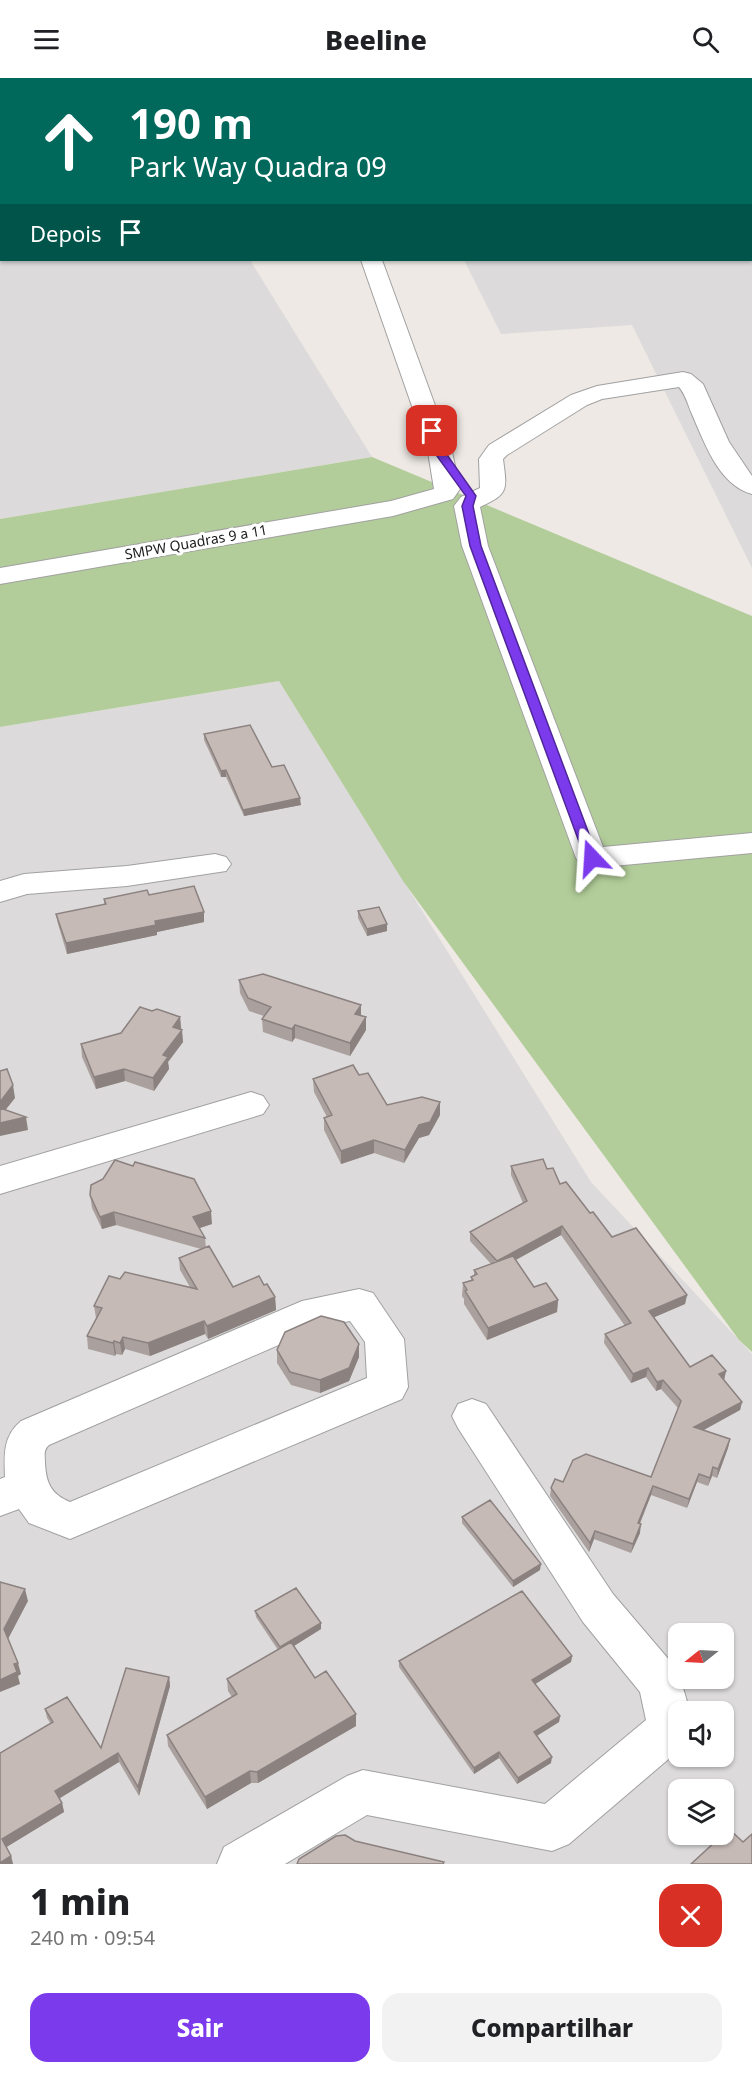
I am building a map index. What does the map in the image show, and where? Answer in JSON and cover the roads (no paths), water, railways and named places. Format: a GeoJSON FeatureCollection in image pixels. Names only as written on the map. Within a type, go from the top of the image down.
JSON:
{"type":"FeatureCollection","features":[{"type":"Feature","properties":{"kind":"street"},"geometry":{"type":"LineString","coordinates":[[371,261],[456,499],[592,858],[752,843]]}},
{"type":"Feature","properties":{"kind":"street"},"geometry":{"type":"LineString","coordinates":[[456,499],[492,492],[494,484],[491,459],[498,450],[579,400],[611,390],[683,379],[691,384],[723,453],[741,482],[752,486]]}},
{"type":"Feature","properties":{"kind":"street","name":"SMPW Quadras 9 a 11"},"geometry":{"type":"LineString","coordinates":[[0,576],[456,499]]}},
{"type":"Feature","properties":{"kind":"street"},"geometry":{"type":"LineString","coordinates":[[0,892],[24,884],[127,876],[215,864]]}},
{"type":"Feature","properties":{"kind":"street"},"geometry":{"type":"LineString","coordinates":[[0,1180],[251,1105]]}},
{"type":"Feature","properties":{"kind":"street"},"geometry":{"type":"LineString","coordinates":[[358,1304],[384,1340],[388,1387],[70,1521],[44,1510],[13,1492],[27,1440],[35,1433],[316,1312],[358,1304]]}},
{"type":"Feature","properties":{"kind":"street"},"geometry":{"type":"LineString","coordinates":[[241,1864],[363,1792],[552,1828],[671,1728],[660,1683],[598,1608],[472,1416]]}}]}
